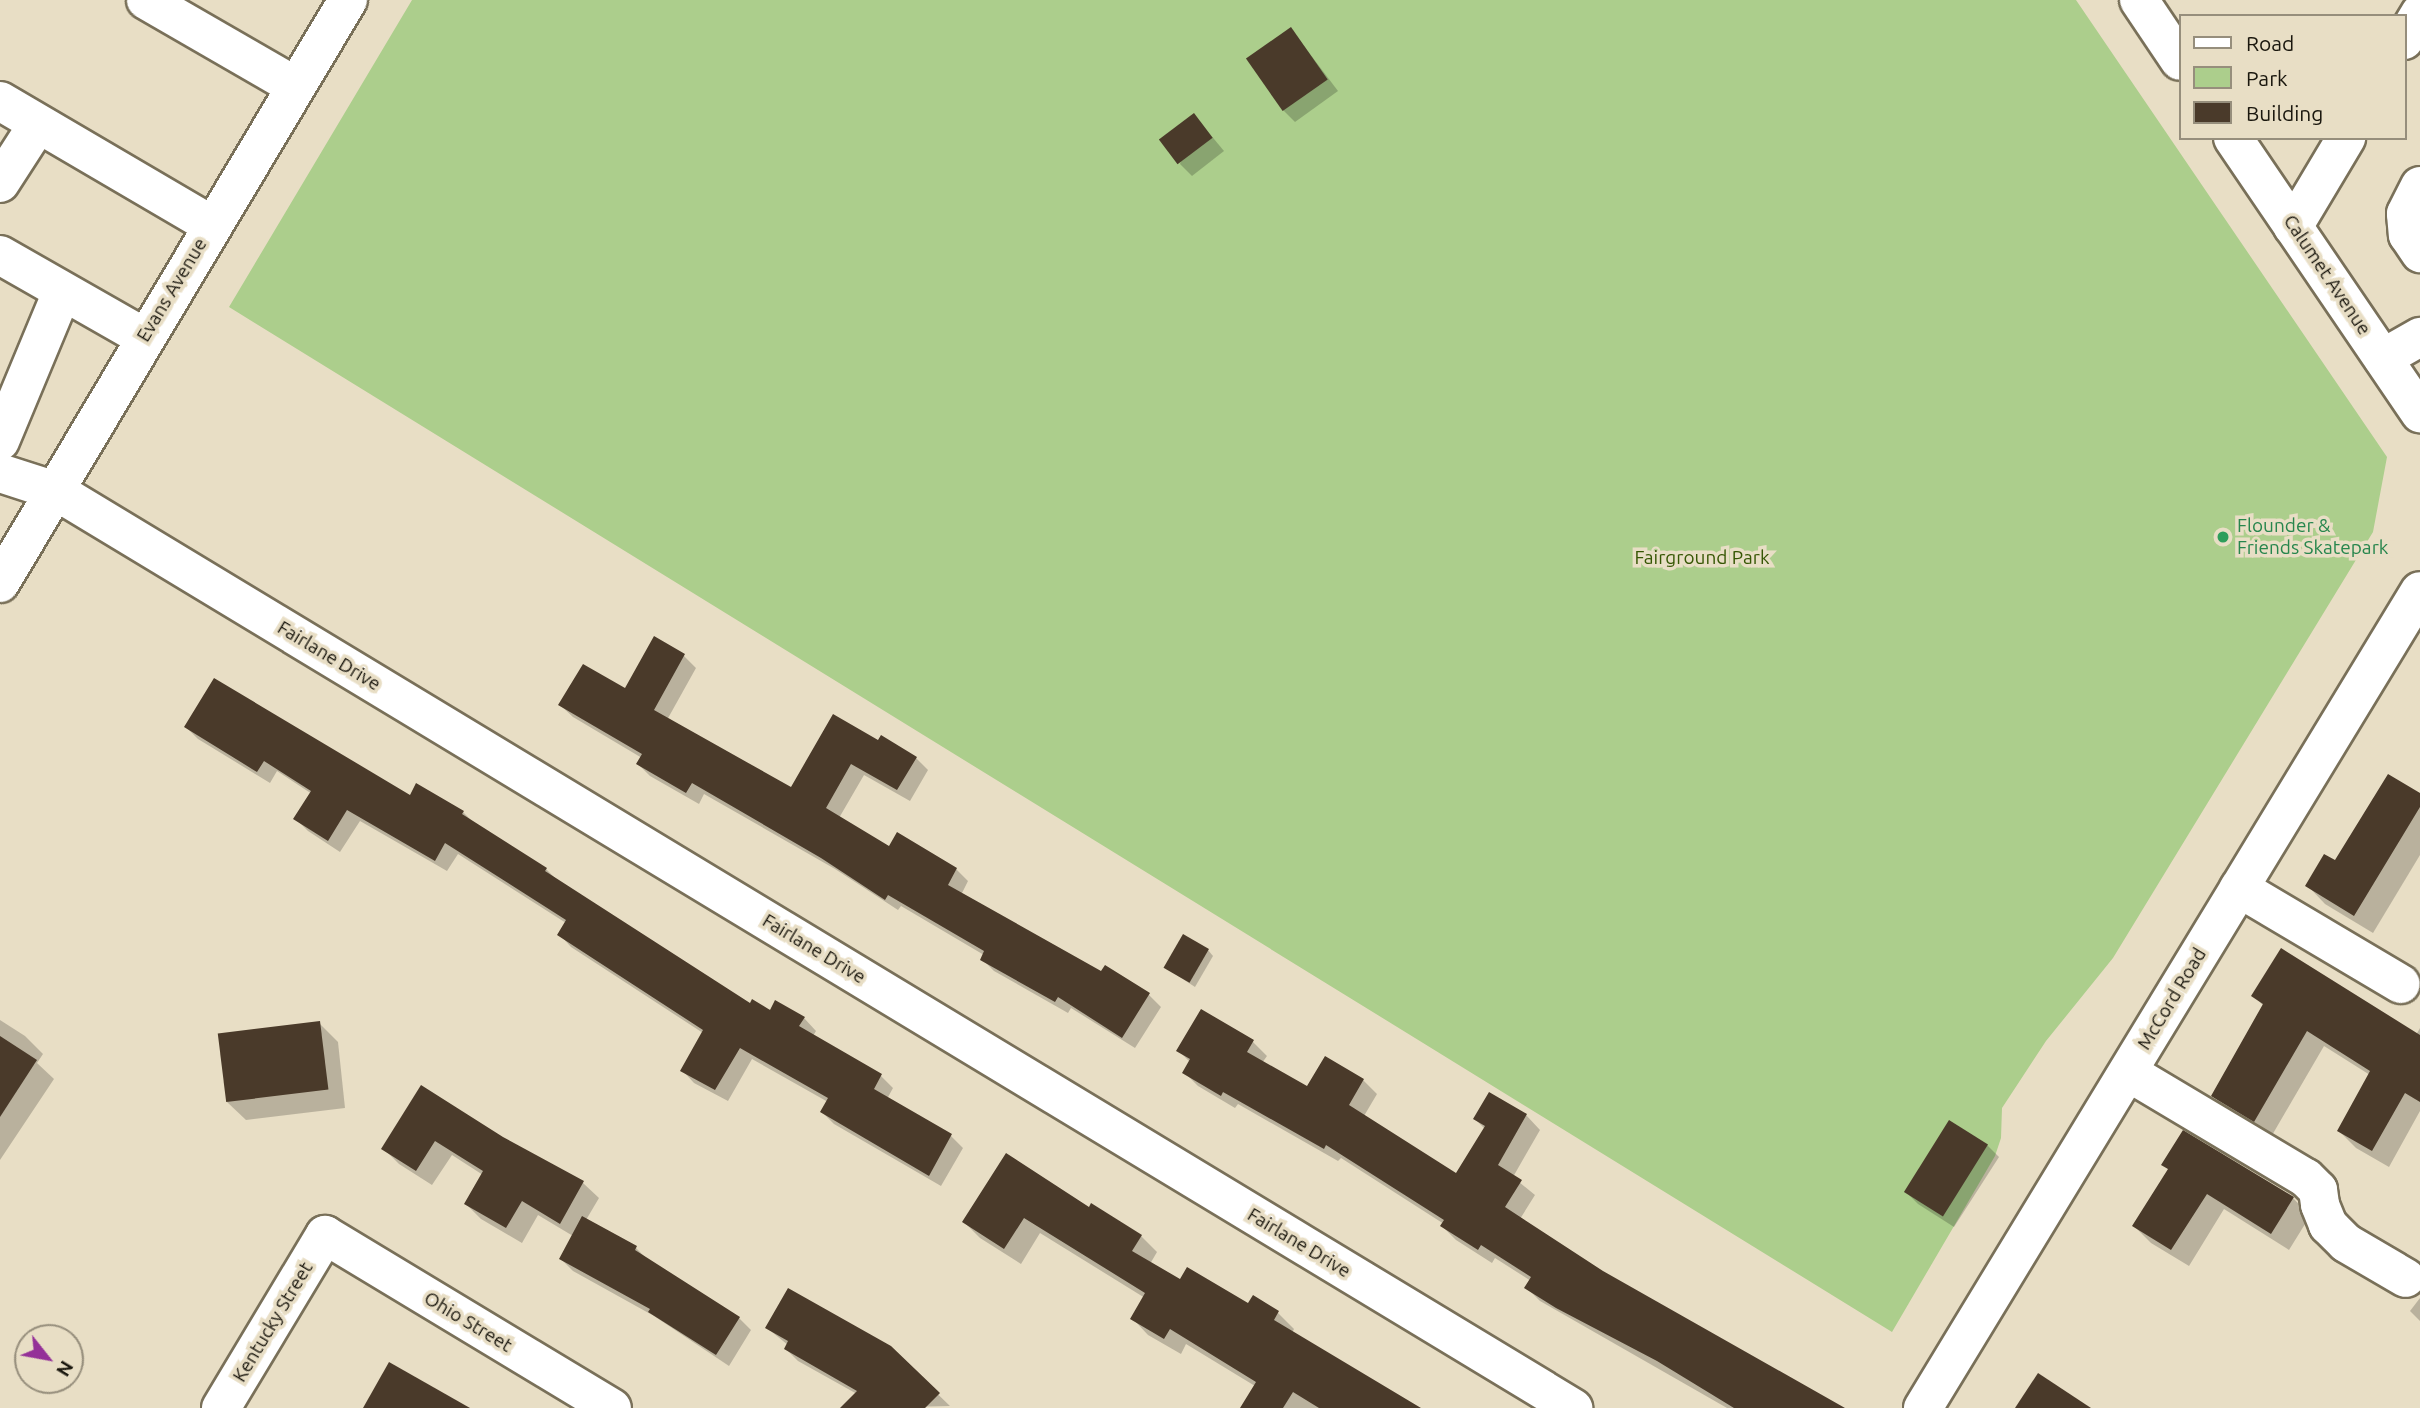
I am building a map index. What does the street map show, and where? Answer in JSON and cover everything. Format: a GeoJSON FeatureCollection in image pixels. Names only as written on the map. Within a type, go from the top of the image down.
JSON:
{"type":"FeatureCollection","features":[{"type":"Feature","properties":{"kind":"street"},"geometry":{"type":"LineString","coordinates":[[146,0],[295,86]]}},
{"type":"Feature","properties":{"kind":"street","name":"Evans Avenue"},"geometry":{"type":"LineString","coordinates":[[0,583],[144,337],[348,0]]}},
{"type":"Feature","properties":{"kind":"street"},"geometry":{"type":"LineString","coordinates":[[2139,0],[2178,58]]}},
{"type":"Feature","properties":{"kind":"street"},"geometry":{"type":"LineString","coordinates":[[2406,37],[2420,13]]}},
{"type":"Feature","properties":{"kind":"street"},"geometry":{"type":"LineString","coordinates":[[0,101],[211,225]]}},
{"type":"Feature","properties":{"kind":"street"},"geometry":{"type":"LineString","coordinates":[[0,183],[38,124]]}},
{"type":"Feature","properties":{"kind":"street","name":"Calumet Avenue"},"geometry":{"type":"LineString","coordinates":[[2234,140],[2420,412]]}},
{"type":"Feature","properties":{"kind":"street"},"geometry":{"type":"LineString","coordinates":[[2293,227],[2345,140]]}},
{"type":"Feature","properties":{"kind":"street"},"geometry":{"type":"LineString","coordinates":[[2420,186],[2406,214],[2408,235],[2420,253]]}},
{"type":"Feature","properties":{"kind":"street"},"geometry":{"type":"LineString","coordinates":[[0,256],[144,337]]}},
{"type":"Feature","properties":{"kind":"street"},"geometry":{"type":"LineString","coordinates":[[0,441],[62,292]]}},
{"type":"Feature","properties":{"kind":"street"},"geometry":{"type":"LineString","coordinates":[[2383,358],[2420,337]]}},
{"type":"Feature","properties":{"kind":"street","name":"Fairlane Drive"},"geometry":{"type":"LineString","coordinates":[[0,473],[56,491],[1573,1408]]}},
{"type":"Feature","properties":{"kind":"street","name":"McCord Road"},"geometry":{"type":"LineString","coordinates":[[1923,1408],[2420,591]]}},
{"type":"Feature","properties":{"kind":"street"},"geometry":{"type":"LineString","coordinates":[[2239,888],[2401,984]]}},
{"type":"Feature","properties":{"kind":"street"},"geometry":{"type":"LineString","coordinates":[[2128,1072],[2306,1178],[2318,1190],[2320,1205],[2328,1225],[2346,1243],[2406,1278]]}},
{"type":"Feature","properties":{"kind":"street","name":"Kentucky Street"},"geometry":{"type":"LineString","coordinates":[[221,1408],[325,1236]]}},
{"type":"Feature","properties":{"kind":"street","name":"Ohio Street"},"geometry":{"type":"LineString","coordinates":[[325,1236],[612,1408]]}},
{"type":"Feature","properties":{"kind":"green space","name":"Fairground Park"},"geometry":{"type":"Polygon","coordinates":[[[412,0],[2076,0],[2387,457],[2373,532],[2113,958],[2046,1041],[2002,1108],[2001,1138],[1995,1156],[1892,1332],[229,307],[412,0]]]}},
{"type":"Feature","properties":{"kind":"building"},"geometry":{"type":"Polygon","coordinates":[[[1291,27],[1328,79],[1283,111],[1246,59],[1291,27]]]}},
{"type":"Feature","properties":{"kind":"building"},"geometry":{"type":"Polygon","coordinates":[[[1194,113],[1213,138],[1178,164],[1159,139],[1194,113]]]}},
{"type":"Feature","properties":{"kind":"building"},"geometry":{"type":"Polygon","coordinates":[[[654,636],[685,654],[654,710],[791,787],[833,714],[878,740],[881,735],[917,757],[897,790],[851,764],[826,808],[889,846],[897,832],[957,868],[948,885],[1101,971],[1105,965],[1150,993],[1122,1038],[1058,997],[1055,1002],[980,960],[984,951],[888,895],[885,900],[821,858],[692,783],[686,793],[636,764],[642,754],[558,705],[583,664],[625,688],[654,636]]]}},
{"type":"Feature","properties":{"kind":"building"},"geometry":{"type":"Polygon","coordinates":[[[214,678],[410,795],[416,783],[464,811],[462,814],[547,868],[545,871],[750,1003],[752,999],[770,1010],[775,1000],[805,1017],[799,1026],[882,1074],[874,1089],[952,1134],[929,1176],[820,1112],[828,1098],[740,1048],[715,1090],[680,1071],[703,1030],[557,935],[566,920],[445,843],[435,861],[347,810],[328,841],[293,819],[311,791],[264,761],[257,772],[184,727],[214,678]]]}},
{"type":"Feature","properties":{"kind":"building"},"geometry":{"type":"Polygon","coordinates":[[[2388,774],[2420,793],[2420,807],[2354,916],[2305,886],[2324,854],[2335,860],[2388,774]]]}},
{"type":"Feature","properties":{"kind":"building"},"geometry":{"type":"Polygon","coordinates":[[[1183,934],[1209,949],[1189,983],[1164,968],[1183,934]]]}},
{"type":"Feature","properties":{"kind":"building"},"geometry":{"type":"Polygon","coordinates":[[[2281,948],[2420,1035],[2420,1102],[2405,1093],[2372,1151],[2337,1131],[2370,1071],[2307,1031],[2254,1122],[2211,1096],[2263,1004],[2251,996],[2281,948]]]}},
{"type":"Feature","properties":{"kind":"building"},"geometry":{"type":"Polygon","coordinates":[[[1201,1009],[1254,1040],[1247,1052],[1307,1086],[1325,1056],[1364,1079],[1349,1105],[1456,1173],[1485,1126],[1473,1119],[1489,1092],[1527,1114],[1498,1165],[1522,1180],[1505,1207],[1603,1271],[1845,1408],[1734,1408],[1657,1361],[1556,1308],[1524,1288],[1531,1277],[1481,1245],[1478,1250],[1440,1226],[1444,1220],[1326,1145],[1324,1149],[1223,1092],[1221,1096],[1182,1073],[1190,1059],[1176,1051],[1201,1009]]]}},
{"type":"Feature","properties":{"kind":"building"},"geometry":{"type":"Polygon","coordinates":[[[320,1021],[328,1089],[226,1102],[218,1034],[320,1021]]]}},
{"type":"Feature","properties":{"kind":"building"},"geometry":{"type":"Polygon","coordinates":[[[0,1036],[37,1060],[0,1117],[0,1036]]]}},
{"type":"Feature","properties":{"kind":"building"},"geometry":{"type":"Polygon","coordinates":[[[421,1085],[503,1137],[584,1181],[560,1224],[522,1201],[506,1228],[464,1204],[483,1171],[435,1141],[416,1171],[381,1149],[421,1085]]]}},
{"type":"Feature","properties":{"kind":"building"},"geometry":{"type":"Polygon","coordinates":[[[1949,1120],[1988,1144],[1943,1216],[1904,1192],[1949,1120]]]}},
{"type":"Feature","properties":{"kind":"building"},"geometry":{"type":"Polygon","coordinates":[[[2183,1130],[2294,1197],[2271,1234],[2207,1194],[2171,1250],[2132,1226],[2168,1169],[2161,1165],[2183,1130]]]}},
{"type":"Feature","properties":{"kind":"building"},"geometry":{"type":"Polygon","coordinates":[[[1006,1153],[1089,1207],[1091,1203],[1142,1235],[1132,1251],[1180,1279],[1187,1267],[1248,1303],[1253,1295],[1279,1311],[1274,1320],[1421,1408],[1319,1408],[1293,1392],[1283,1408],[1240,1408],[1256,1382],[1170,1329],[1164,1339],[1130,1319],[1145,1293],[1024,1218],[1004,1249],[962,1222],[1006,1153]]]}},
{"type":"Feature","properties":{"kind":"building"},"geometry":{"type":"Polygon","coordinates":[[[582,1216],[637,1246],[635,1250],[740,1317],[716,1355],[648,1312],[650,1309],[559,1259],[582,1216]]]}},
{"type":"Feature","properties":{"kind":"building"},"geometry":{"type":"Polygon","coordinates":[[[788,1288],[891,1346],[940,1393],[925,1408],[840,1408],[857,1391],[784,1349],[788,1341],[765,1328],[788,1288]]]}},
{"type":"Feature","properties":{"kind":"building"},"geometry":{"type":"Polygon","coordinates":[[[389,1362],[470,1408],[363,1408],[389,1362]]]}},
{"type":"Feature","properties":{"kind":"building"},"geometry":{"type":"Polygon","coordinates":[[[2038,1373],[2091,1408],[2015,1408],[2038,1373]]]}},
{"type":"Feature","properties":{"kind":"place","name":"Flounder & Friends Skatepark"},"geometry":{"type":"Point","coordinates":[2223,537]}}]}
